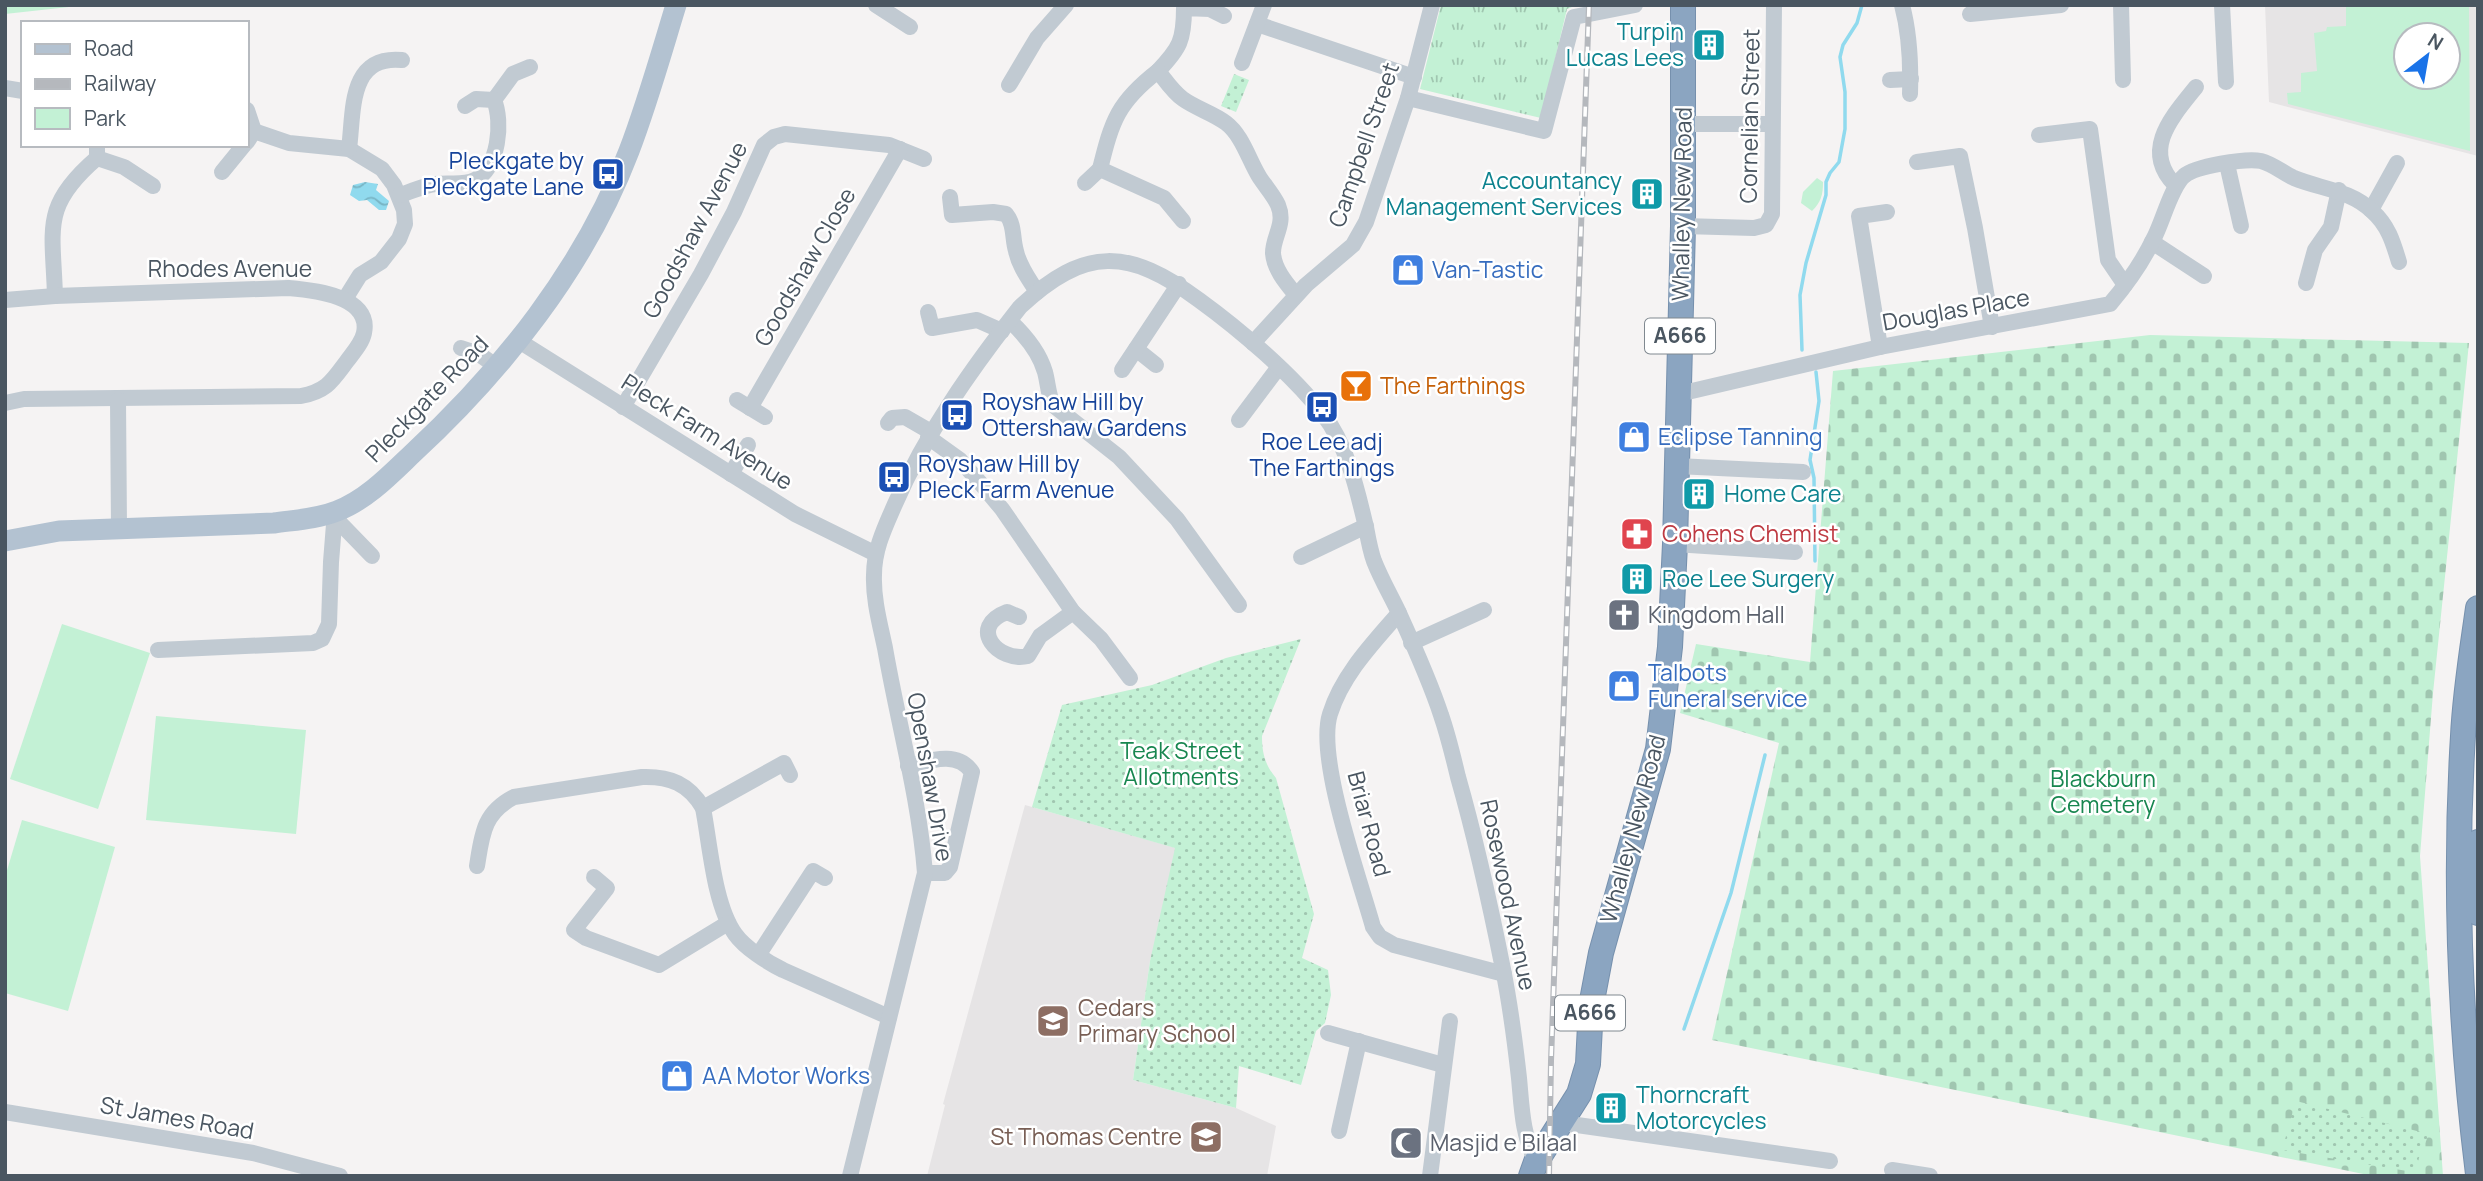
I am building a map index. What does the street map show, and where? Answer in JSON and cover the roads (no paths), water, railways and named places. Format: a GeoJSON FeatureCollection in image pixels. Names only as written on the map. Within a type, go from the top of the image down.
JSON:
{"type":"FeatureCollection","features":[{"type":"Feature","properties":{"kind":"highway","name":"Whalley New Road"},"geometry":{"type":"LineString","coordinates":[[1534,1169],[1579,1094],[1588,1064],[1591,1006],[1601,953],[1658,748],[1670,647],[1675,544],[1683,226],[1683,5]]}},
{"type":"Feature","properties":{"kind":"highway"},"geometry":{"type":"LineString","coordinates":[[2478,608],[2464,722],[2458,843],[2468,1090],[2478,1174]]}},
{"type":"Feature","properties":{"kind":"highway"},"geometry":{"type":"LineString","coordinates":[[2478,842],[2478,913]]}},
{"type":"Feature","properties":{"kind":"main road","name":"Pleckgate Road"},"geometry":{"type":"LineString","coordinates":[[5,541],[59,531],[274,523],[336,512],[362,498],[444,425],[497,367],[519,341],[574,260],[629,153],[676,5]]}},
{"type":"Feature","properties":{"kind":"street"},"geometry":{"type":"LineString","coordinates":[[876,5],[910,27]]}},
{"type":"Feature","properties":{"kind":"street"},"geometry":{"type":"LineString","coordinates":[[1009,85],[1037,38],[1066,5]]}},
{"type":"Feature","properties":{"kind":"street"},"geometry":{"type":"LineString","coordinates":[[1242,63],[1265,5]]}},
{"type":"Feature","properties":{"kind":"street","name":"Campbell Street"},"geometry":{"type":"LineString","coordinates":[[1253,343],[1296,295],[1353,246],[1366,222],[1408,97],[1432,5]]}},
{"type":"Feature","properties":{"kind":"street"},"geometry":{"type":"LineString","coordinates":[[1408,97],[1544,131],[1574,17],[1635,5]]}},
{"type":"Feature","properties":{"kind":"street","name":"Cornelian Street"},"geometry":{"type":"LineString","coordinates":[[1683,226],[1755,228],[1766,225],[1772,214],[1773,5]]}},
{"type":"Feature","properties":{"kind":"street"},"geometry":{"type":"LineString","coordinates":[[1890,80],[1910,87],[1908,26],[1902,5]]}},
{"type":"Feature","properties":{"kind":"street"},"geometry":{"type":"LineString","coordinates":[[1970,14],[2061,5]]}},
{"type":"Feature","properties":{"kind":"street"},"geometry":{"type":"LineString","coordinates":[[2121,5],[2123,80]]}},
{"type":"Feature","properties":{"kind":"street"},"geometry":{"type":"LineString","coordinates":[[2222,5],[2226,82]]}},
{"type":"Feature","properties":{"kind":"street"},"geometry":{"type":"LineString","coordinates":[[1085,183],[1100,169],[1116,115],[1128,97],[1175,54],[1184,32],[1184,8],[1210,9],[1224,16]]}},
{"type":"Feature","properties":{"kind":"street"},"geometry":{"type":"LineString","coordinates":[[1257,24],[1414,77]]}},
{"type":"Feature","properties":{"kind":"street"},"geometry":{"type":"LineString","coordinates":[[349,149],[357,87],[361,76],[377,63],[388,59],[402,60]]}},
{"type":"Feature","properties":{"kind":"street"},"geometry":{"type":"LineString","coordinates":[[494,100],[513,74],[530,67]]}},
{"type":"Feature","properties":{"kind":"street"},"geometry":{"type":"LineString","coordinates":[[1158,71],[1183,99],[1226,123],[1235,132],[1278,205],[1282,217],[1273,250],[1275,263],[1296,295]]}},
{"type":"Feature","properties":{"kind":"street"},"geometry":{"type":"LineString","coordinates":[[2196,87],[2164,131],[2160,149],[2163,171],[2175,185],[2187,173],[2197,169],[2254,160],[2264,162],[2297,179],[2339,190],[2371,210],[2389,230],[2399,262]]}},
{"type":"Feature","properties":{"kind":"street"},"geometry":{"type":"LineString","coordinates":[[465,106],[477,99],[494,100]]}},
{"type":"Feature","properties":{"kind":"street"},"geometry":{"type":"LineString","coordinates":[[400,195],[435,184],[469,182],[482,174],[496,145],[500,123],[494,100]]}},
{"type":"Feature","properties":{"kind":"street"},"geometry":{"type":"LineString","coordinates":[[1683,124],[1772,124]]}},
{"type":"Feature","properties":{"kind":"street"},"geometry":{"type":"LineString","coordinates":[[2039,135],[2090,129],[2108,260],[2125,285]]}},
{"type":"Feature","properties":{"kind":"street","name":"Goodshaw Avenue"},"geometry":{"type":"LineString","coordinates":[[623,407],[701,274],[734,212],[764,145],[774,137],[785,134],[864,141],[900,149],[924,159]]}},
{"type":"Feature","properties":{"kind":"street"},"geometry":{"type":"LineString","coordinates":[[5,403],[24,399],[301,396],[318,393],[332,380],[364,334],[364,322],[345,299],[360,275],[381,262],[399,239],[405,224],[400,195],[382,169],[349,149],[248,139]]}},
{"type":"Feature","properties":{"kind":"street"},"geometry":{"type":"LineString","coordinates":[[222,172],[242,147]]}},
{"type":"Feature","properties":{"kind":"street","name":"Goodshaw Close"},"geometry":{"type":"LineString","coordinates":[[765,417],[744,404],[900,149]]}},
{"type":"Feature","properties":{"kind":"street"},"geometry":{"type":"LineString","coordinates":[[55,296],[55,209],[97,151],[153,186]]}},
{"type":"Feature","properties":{"kind":"street"},"geometry":{"type":"LineString","coordinates":[[1917,162],[1960,156],[1992,327]]}},
{"type":"Feature","properties":{"kind":"street"},"geometry":{"type":"LineString","coordinates":[[2371,210],[2397,163]]}},
{"type":"Feature","properties":{"kind":"street"},"geometry":{"type":"LineString","coordinates":[[2227,164],[2241,226]]}},
{"type":"Feature","properties":{"kind":"street"},"geometry":{"type":"LineString","coordinates":[[1100,169],[1164,198],[1183,221]]}},
{"type":"Feature","properties":{"kind":"street","name":"Douglas Place"},"geometry":{"type":"LineString","coordinates":[[1679,394],[1880,347],[2110,304],[2152,242],[2165,216],[2175,185]]}},
{"type":"Feature","properties":{"kind":"street"},"geometry":{"type":"LineString","coordinates":[[2306,283],[2315,250],[2330,226],[2339,190]]}},
{"type":"Feature","properties":{"kind":"street"},"geometry":{"type":"LineString","coordinates":[[950,197],[952,215],[993,212],[1006,214],[1011,221],[1020,265],[1037,292]]}},
{"type":"Feature","properties":{"kind":"street"},"geometry":{"type":"LineString","coordinates":[[1880,347],[1859,216],[1886,212]]}},
{"type":"Feature","properties":{"kind":"street"},"geometry":{"type":"LineString","coordinates":[[2152,242],[2204,276]]}},
{"type":"Feature","properties":{"kind":"street","name":"Openshaw Drive"},"geometry":{"type":"LineString","coordinates":[[850,1176],[925,873],[922,835],[876,597],[876,554],[890,515],[929,435],[1006,326],[1037,292],[1058,277],[1079,267],[1109,260],[1135,263],[1179,284]]}},
{"type":"Feature","properties":{"kind":"street"},"geometry":{"type":"LineString","coordinates":[[1122,370],[1179,284]]}},
{"type":"Feature","properties":{"kind":"street","name":"Rosewood Avenue"},"geometry":{"type":"LineString","coordinates":[[1179,284],[1253,343],[1278,368],[1324,415],[1341,447],[1356,486],[1373,559],[1399,613],[1441,715],[1478,850],[1504,974],[1519,1077],[1523,1126],[1534,1169]]}},
{"type":"Feature","properties":{"kind":"street","name":"Rhodes Avenue"},"geometry":{"type":"LineString","coordinates":[[5,300],[288,288],[317,291],[345,299]]}},
{"type":"Feature","properties":{"kind":"street"},"geometry":{"type":"LineString","coordinates":[[928,312],[932,328],[977,320],[1006,326],[1024,334],[1036,351],[1045,372],[1048,395],[1053,405],[1119,457],[1177,519],[1239,605]]}},
{"type":"Feature","properties":{"kind":"street","name":"Pleck Farm Avenue"},"geometry":{"type":"LineString","coordinates":[[519,341],[795,514],[876,554]]}},
{"type":"Feature","properties":{"kind":"street"},"geometry":{"type":"LineString","coordinates":[[461,348],[479,354],[497,367]]}},
{"type":"Feature","properties":{"kind":"street"},"geometry":{"type":"LineString","coordinates":[[1136,349],[1156,365]]}},
{"type":"Feature","properties":{"kind":"street"},"geometry":{"type":"LineString","coordinates":[[1239,420],[1278,368]]}},
{"type":"Feature","properties":{"kind":"street"},"geometry":{"type":"LineString","coordinates":[[118,400],[119,528]]}},
{"type":"Feature","properties":{"kind":"street"},"geometry":{"type":"LineString","coordinates":[[888,424],[892,418],[905,417],[960,460],[1002,509],[1073,612],[1101,639],[1130,678]]}},
{"type":"Feature","properties":{"kind":"street"},"geometry":{"type":"LineString","coordinates":[[731,474],[748,445]]}},
{"type":"Feature","properties":{"kind":"street"},"geometry":{"type":"LineString","coordinates":[[1677,466],[1803,472]]}},
{"type":"Feature","properties":{"kind":"street"},"geometry":{"type":"LineString","coordinates":[[336,512],[347,532],[372,556]]}},
{"type":"Feature","properties":{"kind":"street"},"geometry":{"type":"LineString","coordinates":[[159,650],[313,643],[322,639],[327,632],[331,615],[331,562],[336,512]]}},
{"type":"Feature","properties":{"kind":"street"},"geometry":{"type":"LineString","coordinates":[[1301,557],[1366,526]]}},
{"type":"Feature","properties":{"kind":"street"},"geometry":{"type":"LineString","coordinates":[[1675,544],[1795,552]]}},
{"type":"Feature","properties":{"kind":"street"},"geometry":{"type":"LineString","coordinates":[[1411,643],[1484,610]]}},
{"type":"Feature","properties":{"kind":"street"},"geometry":{"type":"LineString","coordinates":[[1019,617],[1007,612],[999,615],[991,620],[988,630],[994,647],[1017,659],[1028,656],[1040,636],[1073,612]]}},
{"type":"Feature","properties":{"kind":"street","name":"Briar Road"},"geometry":{"type":"LineString","coordinates":[[1399,613],[1355,667],[1341,688],[1329,715],[1327,745],[1334,789],[1370,914],[1380,937],[1394,945],[1504,974]]}},
{"type":"Feature","properties":{"kind":"street"},"geometry":{"type":"LineString","coordinates":[[908,766],[952,758],[967,763],[972,772],[950,867],[945,873],[925,873]]}},
{"type":"Feature","properties":{"kind":"street"},"geometry":{"type":"LineString","coordinates":[[703,808],[784,763],[790,775]]}},
{"type":"Feature","properties":{"kind":"street"},"geometry":{"type":"LineString","coordinates":[[477,866],[485,825],[501,804],[514,797],[642,777],[659,777],[679,782],[695,795],[703,808],[721,906],[737,937],[783,970],[890,1017]]}},
{"type":"Feature","properties":{"kind":"street"},"geometry":{"type":"LineString","coordinates":[[759,954],[813,871],[825,878]]}},
{"type":"Feature","properties":{"kind":"street"},"geometry":{"type":"LineString","coordinates":[[594,877],[607,888],[574,930],[586,939],[659,965],[728,923]]}},
{"type":"Feature","properties":{"kind":"street"},"geometry":{"type":"LineString","coordinates":[[1430,1176],[1450,1021]]}},
{"type":"Feature","properties":{"kind":"street"},"geometry":{"type":"LineString","coordinates":[[1328,1033],[1443,1065]]}},
{"type":"Feature","properties":{"kind":"street"},"geometry":{"type":"LineString","coordinates":[[1339,1131],[1359,1041]]}},
{"type":"Feature","properties":{"kind":"street","name":"St James Road"},"geometry":{"type":"LineString","coordinates":[[5,1112],[253,1153],[340,1176]]}},
{"type":"Feature","properties":{"kind":"street"},"geometry":{"type":"LineString","coordinates":[[1563,1123],[1830,1161]]}},
{"type":"Feature","properties":{"kind":"street"},"geometry":{"type":"LineString","coordinates":[[1895,1172],[1930,1176]]}},
{"type":"Feature","properties":{"kind":"water"},"geometry":{"type":"Polygon","coordinates":[[[365,182],[378,184],[376,190],[389,201],[386,210],[379,210],[367,200],[359,201],[350,195],[353,185],[365,182]]]}},
{"type":"Feature","properties":{"kind":"waterway"},"geometry":{"type":"LineString","coordinates":[[1802,350],[1800,295],[1806,263],[1826,195],[1826,182],[1839,162],[1845,129],[1845,92],[1840,57],[1843,45],[1857,23],[1862,5]]}},
{"type":"Feature","properties":{"kind":"waterway"},"geometry":{"type":"LineString","coordinates":[[1815,561],[1814,478],[1810,460],[1819,401],[1816,372]]}},
{"type":"Feature","properties":{"kind":"waterway"},"geometry":{"type":"LineString","coordinates":[[1684,1029],[1731,893],[1765,755]]}},
{"type":"Feature","properties":{"kind":"railway"},"geometry":{"type":"LineString","coordinates":[[1549,1176],[1589,5]]}},
{"type":"Feature","properties":{"kind":"place","name":"Turpin Lucas Lees"},"geometry":{"type":"Point","coordinates":[1709,45]}},
{"type":"Feature","properties":{"kind":"place","name":"Pleckgate by Pleckgate Lane"},"geometry":{"type":"Point","coordinates":[608,174]}},
{"type":"Feature","properties":{"kind":"place","name":"Accountancy Management Services"},"geometry":{"type":"Point","coordinates":[1647,194]}},
{"type":"Feature","properties":{"kind":"place","name":"Van-Tastic"},"geometry":{"type":"Point","coordinates":[1408,270]}},
{"type":"Feature","properties":{"kind":"place","name":"The Farthings"},"geometry":{"type":"Point","coordinates":[1356,386]}},
{"type":"Feature","properties":{"kind":"place","name":"Roe Lee adj The Farthings"},"geometry":{"type":"Point","coordinates":[1322,407]}},
{"type":"Feature","properties":{"kind":"place","name":"Royshaw Hill by Ottershaw Gardens"},"geometry":{"type":"Point","coordinates":[957,415]}},
{"type":"Feature","properties":{"kind":"place","name":"Eclipse Tanning"},"geometry":{"type":"Point","coordinates":[1634,437]}},
{"type":"Feature","properties":{"kind":"place","name":"Royshaw Hill by Pleck Farm Avenue"},"geometry":{"type":"Point","coordinates":[894,477]}},
{"type":"Feature","properties":{"kind":"place","name":"Home Care"},"geometry":{"type":"Point","coordinates":[1699,494]}},
{"type":"Feature","properties":{"kind":"place","name":"Cohens Chemist"},"geometry":{"type":"Point","coordinates":[1637,534]}},
{"type":"Feature","properties":{"kind":"place","name":"Roe Lee Surgery"},"geometry":{"type":"Point","coordinates":[1637,579]}},
{"type":"Feature","properties":{"kind":"place","name":"Kingdom Hall"},"geometry":{"type":"Point","coordinates":[1624,615]}},
{"type":"Feature","properties":{"kind":"place","name":"Talbots Funeral service"},"geometry":{"type":"Point","coordinates":[1624,686]}},
{"type":"Feature","properties":{"kind":"place","name":"Cedars Primary School"},"geometry":{"type":"Point","coordinates":[1053,1021]}},
{"type":"Feature","properties":{"kind":"place","name":"AA Motor Works"},"geometry":{"type":"Point","coordinates":[677,1076]}},
{"type":"Feature","properties":{"kind":"place","name":"Thorncraft Motorcycles"},"geometry":{"type":"Point","coordinates":[1611,1108]}},
{"type":"Feature","properties":{"kind":"place","name":"St Thomas Centre"},"geometry":{"type":"Point","coordinates":[1206,1137]}},
{"type":"Feature","properties":{"kind":"place","name":"Masjid e Bilaal"},"geometry":{"type":"Point","coordinates":[1406,1143]}},
{"type":"Feature","properties":{"kind":"park label","name":"Teak Street Allotments"},"geometry":{"type":"Point","coordinates":[1181,764]}},
{"type":"Feature","properties":{"kind":"park label","name":"Blackburn Cemetery"},"geometry":{"type":"Point","coordinates":[2103,792]}}]}
